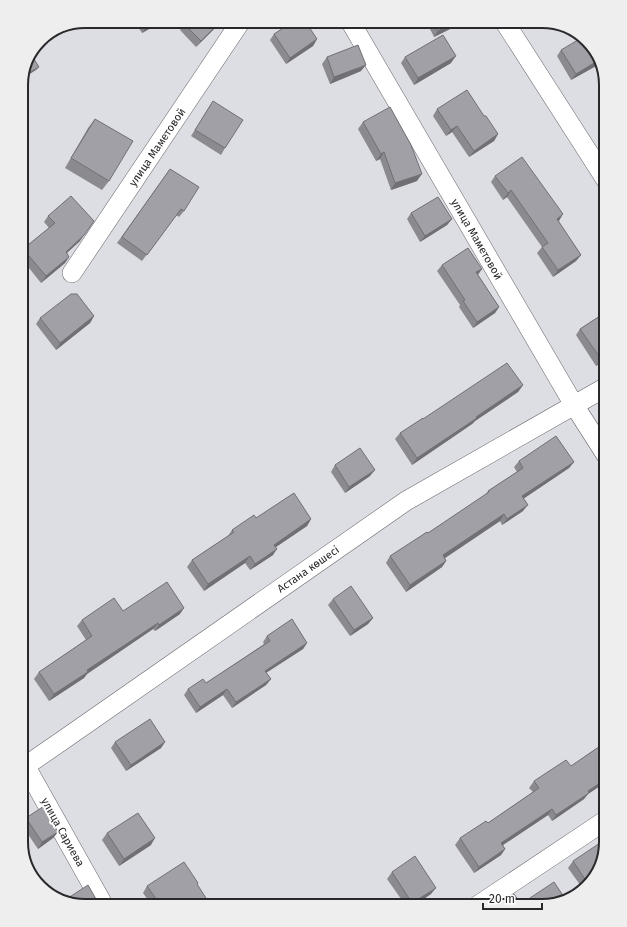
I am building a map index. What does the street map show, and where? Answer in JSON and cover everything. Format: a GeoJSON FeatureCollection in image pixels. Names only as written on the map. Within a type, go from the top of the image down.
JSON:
{"type":"FeatureCollection","features":[{"type":"Feature","properties":{"kind":"street","name":"улица Маметовой"},"geometry":{"type":"LineString","coordinates":[[72,273],[236,28]]}},
{"type":"Feature","properties":{"kind":"street","name":"улица Маметовой"},"geometry":{"type":"LineString","coordinates":[[354,28],[574,406],[599,444]]}},
{"type":"Feature","properties":{"kind":"street"},"geometry":{"type":"LineString","coordinates":[[508,28],[599,169]]}},
{"type":"Feature","properties":{"kind":"street","name":"Астана көшесі"},"geometry":{"type":"LineString","coordinates":[[28,761],[79,729],[406,501],[599,391]]}},
{"type":"Feature","properties":{"kind":"street","name":"улица Сариева"},"geometry":{"type":"LineString","coordinates":[[28,773],[100,899]]}},
{"type":"Feature","properties":{"kind":"street"},"geometry":{"type":"LineString","coordinates":[[488,899],[599,825]]}},
{"type":"Feature","properties":{"kind":"building"},"geometry":{"type":"Polygon","coordinates":[[[188,28],[214,28],[201,41],[188,28]]]}},
{"type":"Feature","properties":{"kind":"building"},"geometry":{"type":"Polygon","coordinates":[[[283,28],[310,28],[317,39],[290,58],[274,34],[283,28]]]}},
{"type":"Feature","properties":{"kind":"building"},"geometry":{"type":"Polygon","coordinates":[[[436,28],[444,28],[438,31],[436,28]]]}},
{"type":"Feature","properties":{"kind":"building"},"geometry":{"type":"Polygon","coordinates":[[[443,35],[456,56],[418,78],[405,57],[443,35]]]}},
{"type":"Feature","properties":{"kind":"building"},"geometry":{"type":"Polygon","coordinates":[[[577,40],[585,47],[595,63],[576,74],[561,50],[577,40]]]}},
{"type":"Feature","properties":{"kind":"building"},"geometry":{"type":"Polygon","coordinates":[[[358,45],[366,65],[334,77],[327,57],[358,45]]]}},
{"type":"Feature","properties":{"kind":"building"},"geometry":{"type":"Polygon","coordinates":[[[34,60],[39,67],[30,72],[34,60]]]}},
{"type":"Feature","properties":{"kind":"building"},"geometry":{"type":"Polygon","coordinates":[[[467,90],[498,134],[474,151],[457,126],[451,130],[437,109],[467,90]]]}},
{"type":"Feature","properties":{"kind":"building"},"geometry":{"type":"Polygon","coordinates":[[[213,101],[243,120],[225,148],[195,130],[213,101]]]}},
{"type":"Feature","properties":{"kind":"building"},"geometry":{"type":"Polygon","coordinates":[[[390,107],[411,145],[422,174],[395,183],[384,152],[381,154],[363,122],[390,107]]]}},
{"type":"Feature","properties":{"kind":"building"},"geometry":{"type":"Polygon","coordinates":[[[95,119],[133,141],[109,181],[71,158],[95,119]]]}},
{"type":"Feature","properties":{"kind":"building"},"geometry":{"type":"Polygon","coordinates":[[[522,157],[563,214],[557,219],[581,255],[558,270],[542,247],[548,243],[511,190],[508,193],[495,176],[522,157]]]}},
{"type":"Feature","properties":{"kind":"building"},"geometry":{"type":"Polygon","coordinates":[[[170,169],[199,187],[184,211],[181,209],[147,255],[122,237],[170,169]]]}},
{"type":"Feature","properties":{"kind":"building"},"geometry":{"type":"Polygon","coordinates":[[[71,196],[94,221],[85,234],[66,252],[69,257],[46,276],[28,255],[28,245],[55,223],[48,216],[71,196]]]}},
{"type":"Feature","properties":{"kind":"building"},"geometry":{"type":"Polygon","coordinates":[[[438,197],[452,219],[425,236],[411,213],[438,197]]]}},
{"type":"Feature","properties":{"kind":"building"},"geometry":{"type":"Polygon","coordinates":[[[468,248],[482,269],[476,272],[499,307],[477,322],[463,301],[465,300],[442,265],[468,248]]]}},
{"type":"Feature","properties":{"kind":"building"},"geometry":{"type":"Polygon","coordinates":[[[71,294],[77,294],[94,316],[60,343],[40,318],[71,294]]]}},
{"type":"Feature","properties":{"kind":"building"},"geometry":{"type":"Polygon","coordinates":[[[599,317],[599,356],[580,329],[599,317]]]}},
{"type":"Feature","properties":{"kind":"building"},"geometry":{"type":"Polygon","coordinates":[[[507,363],[523,385],[417,458],[400,433],[507,363]]]}},
{"type":"Feature","properties":{"kind":"building"},"geometry":{"type":"Polygon","coordinates":[[[556,436],[574,462],[522,496],[528,505],[507,519],[504,514],[443,555],[446,561],[410,585],[390,556],[427,532],[428,533],[523,468],[519,461],[556,436]]]}},
{"type":"Feature","properties":{"kind":"building"},"geometry":{"type":"Polygon","coordinates":[[[360,448],[375,470],[349,487],[335,465],[360,448]]]}},
{"type":"Feature","properties":{"kind":"building"},"geometry":{"type":"Polygon","coordinates":[[[294,493],[311,519],[274,545],[277,549],[255,564],[250,556],[208,584],[192,560],[234,532],[232,530],[254,515],[256,518],[294,493]]]}},
{"type":"Feature","properties":{"kind":"building"},"geometry":{"type":"Polygon","coordinates":[[[167,582],[184,608],[159,625],[158,623],[87,670],[88,672],[54,694],[39,672],[92,636],[82,620],[114,598],[123,611],[167,582]]]}},
{"type":"Feature","properties":{"kind":"building"},"geometry":{"type":"Polygon","coordinates":[[[351,586],[373,618],[354,630],[333,599],[351,586]]]}},
{"type":"Feature","properties":{"kind":"building"},"geometry":{"type":"Polygon","coordinates":[[[292,619],[307,643],[265,671],[271,679],[236,702],[227,689],[200,707],[188,689],[203,679],[206,683],[270,641],[267,636],[292,619]]]}},
{"type":"Feature","properties":{"kind":"building"},"geometry":{"type":"Polygon","coordinates":[[[150,719],[165,742],[131,765],[115,742],[150,719]]]}},
{"type":"Feature","properties":{"kind":"building"},"geometry":{"type":"Polygon","coordinates":[[[599,747],[599,784],[588,791],[589,793],[556,815],[552,809],[501,843],[505,849],[479,867],[460,838],[486,821],[488,823],[539,788],[534,781],[566,760],[571,766],[599,747]]]}},
{"type":"Feature","properties":{"kind":"building"},"geometry":{"type":"Polygon","coordinates":[[[44,806],[58,832],[42,842],[28,821],[28,817],[44,806]]]}},
{"type":"Feature","properties":{"kind":"building"},"geometry":{"type":"Polygon","coordinates":[[[138,813],[155,838],[124,859],[107,833],[138,813]]]}},
{"type":"Feature","properties":{"kind":"building"},"geometry":{"type":"Polygon","coordinates":[[[599,844],[595,864],[585,879],[573,861],[599,844]]]}},
{"type":"Feature","properties":{"kind":"building"},"geometry":{"type":"Polygon","coordinates":[[[415,856],[436,888],[418,899],[409,899],[392,872],[415,856]]]}},
{"type":"Feature","properties":{"kind":"building"},"geometry":{"type":"Polygon","coordinates":[[[184,862],[207,899],[156,899],[147,886],[184,862]]]}},
{"type":"Feature","properties":{"kind":"building"},"geometry":{"type":"Polygon","coordinates":[[[554,882],[563,895],[549,899],[528,899],[554,882]]]}},
{"type":"Feature","properties":{"kind":"building"},"geometry":{"type":"Polygon","coordinates":[[[88,885],[96,899],[81,899],[70,897],[88,885]]]}},
{"type":"Feature","properties":{"kind":"building"},"geometry":{"type":"Polygon","coordinates":[[[514,894],[518,899],[506,899],[514,894]]]}}]}
